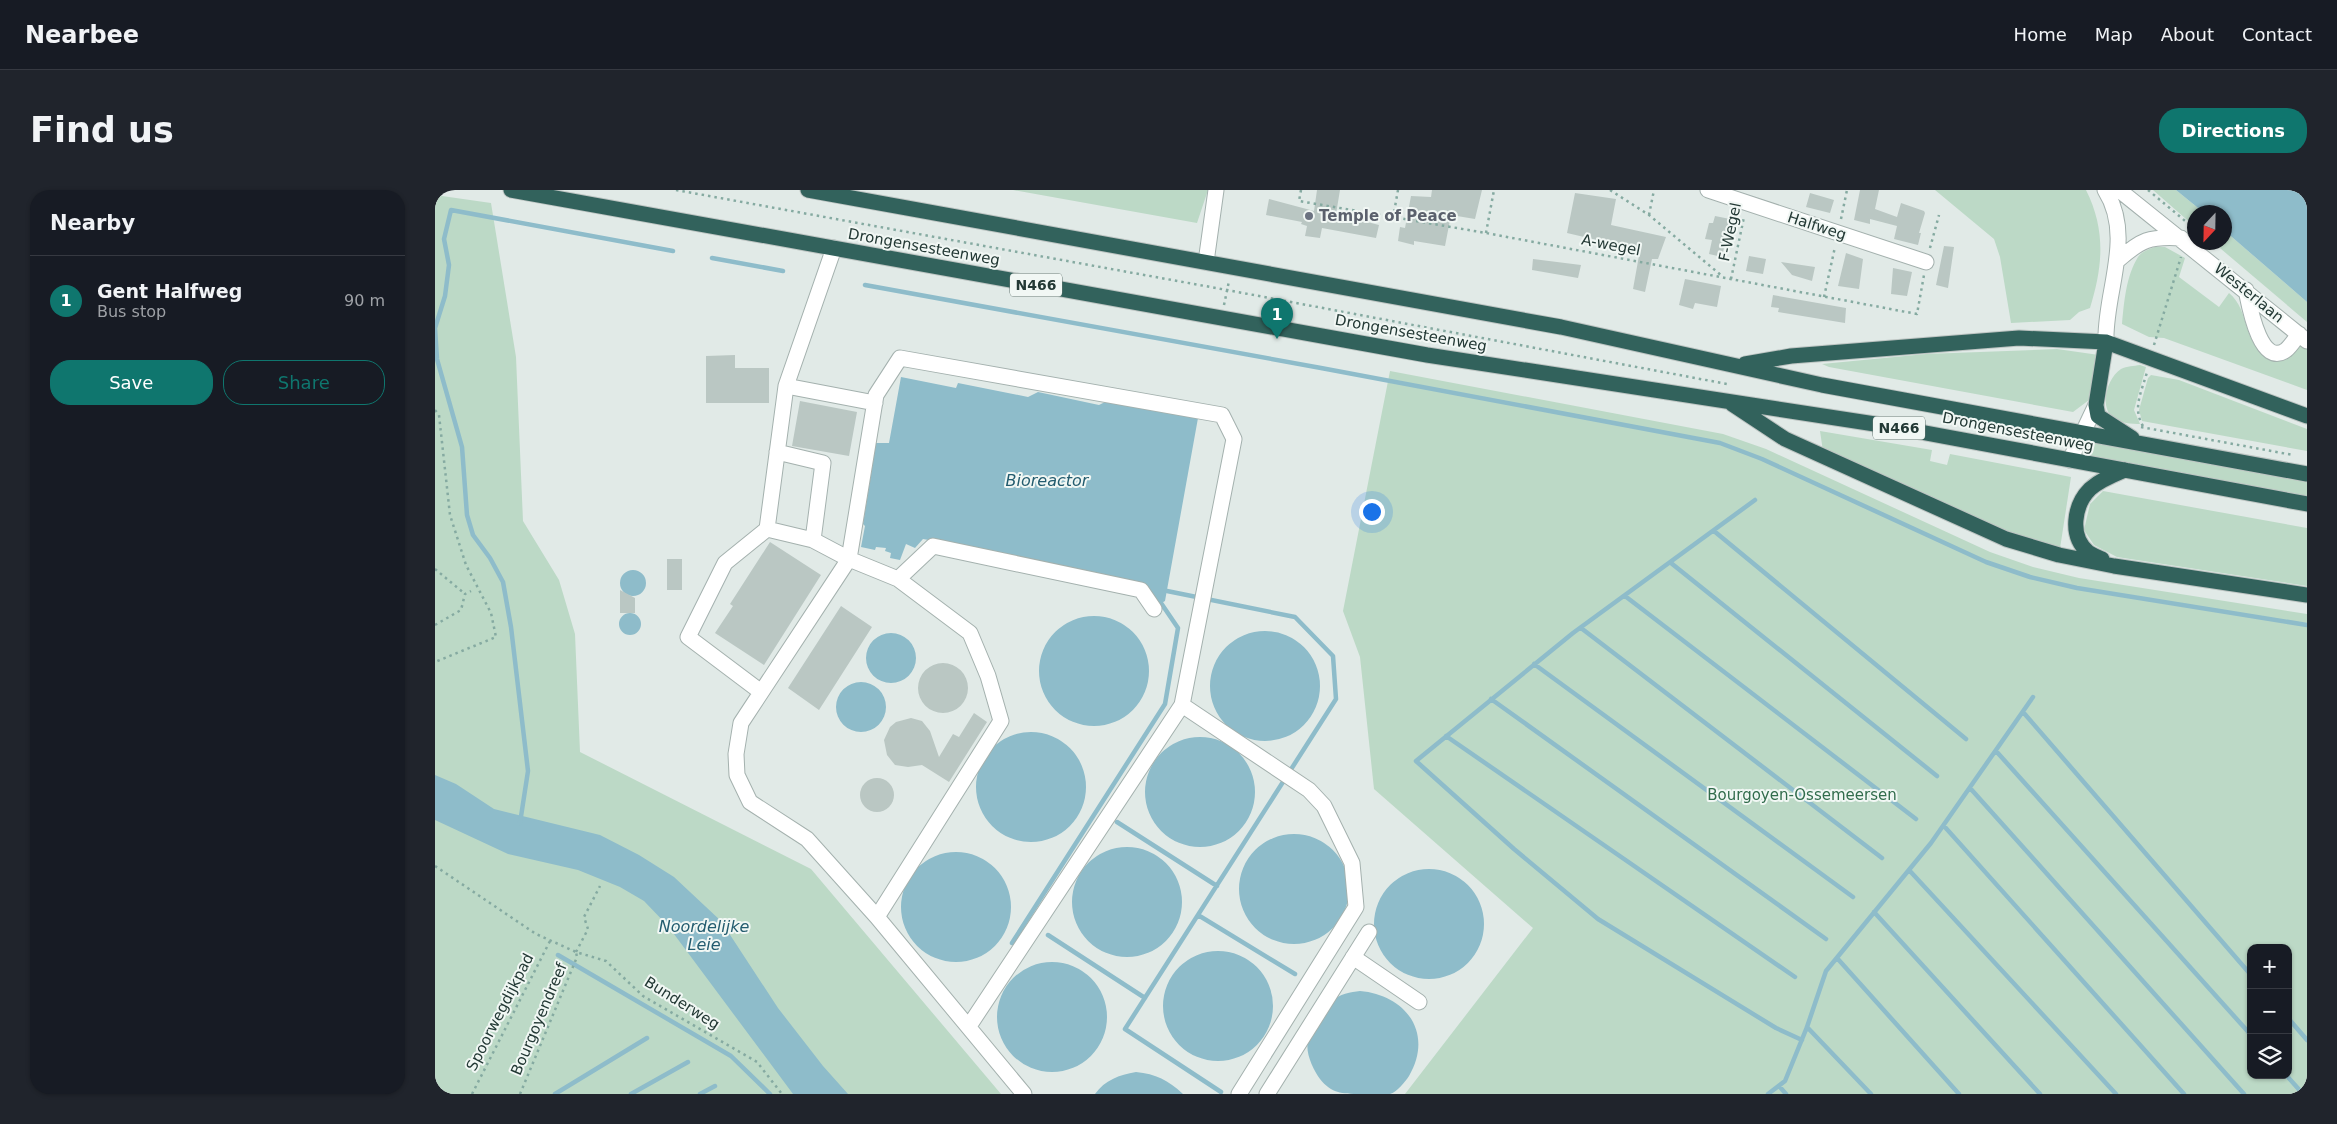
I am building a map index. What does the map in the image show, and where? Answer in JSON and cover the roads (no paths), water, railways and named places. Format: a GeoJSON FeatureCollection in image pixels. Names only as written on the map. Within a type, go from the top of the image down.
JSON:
{"type":"FeatureCollection","features":[{"type":"Feature","properties":{"kind":"highway","name":"Drongensesteenweg"},"geometry":{"type":"LineString","coordinates":[[511,190],[1505,367],[1888,426],[2307,504]]}},
{"type":"Feature","properties":{"kind":"highway","name":"Drongensesteenweg"},"geometry":{"type":"LineString","coordinates":[[808,190],[1561,327],[1822,385],[2307,474]]}},
{"type":"Feature","properties":{"kind":"highway"},"geometry":{"type":"LineString","coordinates":[[1738,365],[1791,356],[2019,338],[2106,342],[2307,416]]}},
{"type":"Feature","properties":{"kind":"highway"},"geometry":{"type":"LineString","coordinates":[[2106,342],[2096,405],[2098,416],[2142,444]]}},
{"type":"Feature","properties":{"kind":"highway"},"geometry":{"type":"LineString","coordinates":[[1727,400],[1785,439],[2006,539],[2059,555],[2114,566],[2307,595]]}},
{"type":"Feature","properties":{"kind":"highway"},"geometry":{"type":"LineString","coordinates":[[2114,566],[2088,552],[2079,541],[2075,532],[2075,521],[2082,500],[2090,489],[2107,478],[2125,470]]}},
{"type":"Feature","properties":{"kind":"street"},"geometry":{"type":"LineString","coordinates":[[1206,262],[1216,190]]}},
{"type":"Feature","properties":{"kind":"street","name":"Halfweg"},"geometry":{"type":"LineString","coordinates":[[1708,190],[1926,262]]}},
{"type":"Feature","properties":{"kind":"street"},"geometry":{"type":"LineString","coordinates":[[2105,190],[2115,218],[2118,242],[2117,260],[2105,324],[2106,342]]}},
{"type":"Feature","properties":{"kind":"street","name":"Westerlaan"},"geometry":{"type":"LineString","coordinates":[[2119,190],[2187,236]]}},
{"type":"Feature","properties":{"kind":"street"},"geometry":{"type":"LineString","coordinates":[[2117,260],[2136,245],[2148,239],[2187,236]]}},
{"type":"Feature","properties":{"kind":"street"},"geometry":{"type":"LineString","coordinates":[[761,692],[688,637],[725,563],[767,529],[786,386],[833,248]]}},
{"type":"Feature","properties":{"kind":"street","name":"Westerlaan"},"geometry":{"type":"LineString","coordinates":[[2202,250],[2245,290],[2303,337]]}},
{"type":"Feature","properties":{"kind":"street"},"geometry":{"type":"LineString","coordinates":[[2245,290],[2259,340],[2265,348],[2281,352],[2287,350],[2303,337]]}},
{"type":"Feature","properties":{"kind":"street"},"geometry":{"type":"LineString","coordinates":[[969,1026],[1182,705],[1234,439],[1222,415],[900,358],[876,395],[849,559],[741,723],[736,754],[737,775],[750,802],[807,839],[877,917],[1024,1094]]}},
{"type":"Feature","properties":{"kind":"street"},"geometry":{"type":"LineString","coordinates":[[786,386],[875,403]]}},
{"type":"Feature","properties":{"kind":"street"},"geometry":{"type":"LineString","coordinates":[[2070,460],[2096,405]]}},
{"type":"Feature","properties":{"kind":"street"},"geometry":{"type":"LineString","coordinates":[[777,452],[823,463],[813,540]]}},
{"type":"Feature","properties":{"kind":"street"},"geometry":{"type":"LineString","coordinates":[[767,529],[813,540],[849,559],[898,578],[970,633],[988,676],[1001,721],[877,917]]}},
{"type":"Feature","properties":{"kind":"street"},"geometry":{"type":"LineString","coordinates":[[898,578],[933,546],[1141,590],[1154,609]]}},
{"type":"Feature","properties":{"kind":"street"},"geometry":{"type":"LineString","coordinates":[[1182,705],[1309,790],[1324,806],[1352,863],[1356,907],[1239,1094]]}},
{"type":"Feature","properties":{"kind":"street"},"geometry":{"type":"LineString","coordinates":[[1267,1094],[1369,932]]}},
{"type":"Feature","properties":{"kind":"street"},"geometry":{"type":"LineString","coordinates":[[1353,957],[1419,1002]]}},
{"type":"Feature","properties":{"kind":"water"},"geometry":{"type":"Polygon","coordinates":[[[2176,190],[2307,190],[2307,302],[2232,237],[2232,205],[2194,205],[2176,190]]]}},
{"type":"Feature","properties":{"kind":"water","name":"Bioreactor"},"geometry":{"type":"Polygon","coordinates":[[[901,377],[956,388],[958,383],[1028,397],[1038,392],[1099,405],[1107,401],[1198,418],[1165,601],[1156,606],[1138,584],[1007,554],[923,539],[915,548],[906,544],[900,560],[890,558],[891,553],[885,551],[886,548],[876,547],[875,550],[861,547],[876,443],[889,443],[901,377]]]}},
{"type":"Feature","properties":{"kind":"water"},"geometry":{"type":"Polygon","coordinates":[[[633,570],[642,574],[646,583],[642,592],[633,596],[624,592],[620,583],[624,574],[633,570]]]}},
{"type":"Feature","properties":{"kind":"water"},"geometry":{"type":"Polygon","coordinates":[[[630,613],[638,616],[641,624],[638,632],[630,635],[622,632],[619,624],[622,616],[630,613]]]}},
{"type":"Feature","properties":{"kind":"water"},"geometry":{"type":"Polygon","coordinates":[[[1094,616],[1115,620],[1133,632],[1145,650],[1149,671],[1145,692],[1133,710],[1115,722],[1094,726],[1073,722],[1055,710],[1043,692],[1039,671],[1043,650],[1055,632],[1073,620],[1094,616]]]}},
{"type":"Feature","properties":{"kind":"water"},"geometry":{"type":"Polygon","coordinates":[[[1265,631],[1286,635],[1304,647],[1316,665],[1320,686],[1316,707],[1304,725],[1286,737],[1265,741],[1244,737],[1226,725],[1214,707],[1210,686],[1214,665],[1226,647],[1244,635],[1265,631]]]}},
{"type":"Feature","properties":{"kind":"water"},"geometry":{"type":"Polygon","coordinates":[[[891,633],[901,635],[909,640],[914,648],[916,658],[914,668],[909,676],[901,681],[891,683],[881,681],[873,676],[868,668],[866,658],[868,648],[873,640],[881,635],[891,633]]]}},
{"type":"Feature","properties":{"kind":"water"},"geometry":{"type":"Polygon","coordinates":[[[861,682],[870,684],[881,693],[886,707],[884,716],[875,727],[861,732],[852,730],[841,721],[836,707],[838,698],[847,687],[861,682]]]}},
{"type":"Feature","properties":{"kind":"water"},"geometry":{"type":"Polygon","coordinates":[[[1031,732],[1052,736],[1070,748],[1082,766],[1086,787],[1082,808],[1070,826],[1052,838],[1031,842],[1010,838],[992,826],[980,808],[976,787],[980,766],[992,748],[1010,736],[1031,732]]]}},
{"type":"Feature","properties":{"kind":"water"},"geometry":{"type":"Polygon","coordinates":[[[1200,737],[1221,741],[1239,753],[1251,771],[1255,792],[1251,813],[1239,831],[1221,843],[1200,847],[1179,843],[1161,831],[1149,813],[1145,792],[1149,771],[1161,753],[1179,741],[1200,737]]]}},
{"type":"Feature","properties":{"kind":"water","name":"Noordelijke Leie"},"geometry":{"type":"Polygon","coordinates":[[[435,775],[456,784],[494,809],[600,835],[639,855],[674,877],[721,921],[778,1008],[823,1066],[848,1094],[793,1094],[668,926],[644,901],[620,887],[578,870],[508,854],[435,820],[435,775]]]}},
{"type":"Feature","properties":{"kind":"water"},"geometry":{"type":"Polygon","coordinates":[[[1294,834],[1315,838],[1333,850],[1345,868],[1349,889],[1345,910],[1333,928],[1315,940],[1294,944],[1273,940],[1255,928],[1243,910],[1239,889],[1243,868],[1255,850],[1273,838],[1294,834]]]}},
{"type":"Feature","properties":{"kind":"water"},"geometry":{"type":"Polygon","coordinates":[[[1127,847],[1148,851],[1166,863],[1178,881],[1182,902],[1178,923],[1166,941],[1148,953],[1127,957],[1106,953],[1088,941],[1076,923],[1072,902],[1076,881],[1088,863],[1106,851],[1127,847]]]}},
{"type":"Feature","properties":{"kind":"water"},"geometry":{"type":"Polygon","coordinates":[[[956,852],[977,856],[995,868],[1007,886],[1011,907],[1007,928],[995,946],[977,958],[956,962],[935,958],[917,946],[905,928],[901,907],[905,886],[917,868],[935,856],[956,852]]]}},
{"type":"Feature","properties":{"kind":"water"},"geometry":{"type":"Polygon","coordinates":[[[1429,869],[1450,873],[1468,885],[1480,903],[1484,924],[1480,945],[1468,963],[1450,975],[1429,979],[1408,975],[1390,963],[1378,945],[1374,924],[1378,903],[1390,885],[1408,873],[1429,869]]]}},
{"type":"Feature","properties":{"kind":"water"},"geometry":{"type":"Polygon","coordinates":[[[1218,951],[1239,955],[1257,967],[1269,985],[1273,1006],[1269,1027],[1257,1045],[1239,1057],[1218,1061],[1197,1057],[1179,1045],[1167,1027],[1163,1006],[1167,985],[1179,967],[1197,955],[1218,951]]]}},
{"type":"Feature","properties":{"kind":"water"},"geometry":{"type":"Polygon","coordinates":[[[1052,962],[1073,966],[1091,978],[1103,996],[1107,1017],[1103,1038],[1091,1056],[1073,1068],[1052,1072],[1031,1068],[1013,1056],[1001,1038],[997,1017],[1001,996],[1013,978],[1031,966],[1052,962]]]}},
{"type":"Feature","properties":{"kind":"water"},"geometry":{"type":"Polygon","coordinates":[[[1360,991],[1376,994],[1391,1000],[1402,1008],[1411,1019],[1417,1031],[1416,1060],[1409,1076],[1398,1089],[1390,1094],[1348,1094],[1337,1092],[1324,1084],[1312,1066],[1307,1045],[1308,1040],[1329,1004],[1342,995],[1360,991]]]}},
{"type":"Feature","properties":{"kind":"water"},"geometry":{"type":"Polygon","coordinates":[[[1136,1072],[1150,1074],[1161,1079],[1183,1094],[1095,1094],[1103,1085],[1113,1079],[1136,1072]]]}},
{"type":"Feature","properties":{"kind":"waterway"},"geometry":{"type":"LineString","coordinates":[[520,823],[528,771],[511,627],[503,582],[490,558],[473,535],[467,515],[462,447],[437,359],[435,328],[445,296],[449,265],[444,239],[451,210],[673,251]]}},
{"type":"Feature","properties":{"kind":"waterway"},"geometry":{"type":"LineString","coordinates":[[712,258],[783,271]]}},
{"type":"Feature","properties":{"kind":"waterway"},"geometry":{"type":"LineString","coordinates":[[865,285],[1720,443],[1762,459],[1986,562],[2030,577],[2077,588],[2307,625]]}},
{"type":"Feature","properties":{"kind":"waterway"},"geometry":{"type":"LineString","coordinates":[[1755,500],[1573,633],[1416,761],[1514,849],[1598,919],[1776,1028],[1802,1040]]}},
{"type":"Feature","properties":{"kind":"waterway"},"geometry":{"type":"LineString","coordinates":[[1714,531],[1966,739]]}},
{"type":"Feature","properties":{"kind":"waterway"},"geometry":{"type":"LineString","coordinates":[[1671,563],[1937,776]]}},
{"type":"Feature","properties":{"kind":"waterway"},"geometry":{"type":"LineString","coordinates":[[1167,591],[1295,617],[1333,656],[1336,699],[1125,1029],[1221,1092]]}},
{"type":"Feature","properties":{"kind":"waterway"},"geometry":{"type":"LineString","coordinates":[[1625,596],[1916,819]]}},
{"type":"Feature","properties":{"kind":"waterway"},"geometry":{"type":"LineString","coordinates":[[1012,943],[1165,704],[1178,628],[1161,603]]}},
{"type":"Feature","properties":{"kind":"waterway"},"geometry":{"type":"LineString","coordinates":[[1581,628],[1882,858]]}},
{"type":"Feature","properties":{"kind":"waterway"},"geometry":{"type":"LineString","coordinates":[[1534,664],[1853,897]]}},
{"type":"Feature","properties":{"kind":"waterway"},"geometry":{"type":"LineString","coordinates":[[1768,1094],[1785,1081],[1807,1027],[1826,971],[1931,843],[2033,697]]}},
{"type":"Feature","properties":{"kind":"waterway"},"geometry":{"type":"LineString","coordinates":[[1491,699],[1826,939]]}},
{"type":"Feature","properties":{"kind":"waterway"},"geometry":{"type":"LineString","coordinates":[[2023,712],[2247,970]]}},
{"type":"Feature","properties":{"kind":"waterway"},"geometry":{"type":"LineString","coordinates":[[1446,736],[1795,977]]}},
{"type":"Feature","properties":{"kind":"waterway"},"geometry":{"type":"LineString","coordinates":[[1996,751],[2250,1034]]}},
{"type":"Feature","properties":{"kind":"waterway"},"geometry":{"type":"LineString","coordinates":[[1970,788],[2244,1094]]}},
{"type":"Feature","properties":{"kind":"waterway"},"geometry":{"type":"LineString","coordinates":[[1117,822],[1217,886]]}},
{"type":"Feature","properties":{"kind":"waterway"},"geometry":{"type":"LineString","coordinates":[[1944,826],[2184,1094]]}},
{"type":"Feature","properties":{"kind":"waterway"},"geometry":{"type":"LineString","coordinates":[[1909,870],[2116,1094]]}},
{"type":"Feature","properties":{"kind":"waterway"},"geometry":{"type":"LineString","coordinates":[[1874,912],[2040,1094]]}},
{"type":"Feature","properties":{"kind":"waterway"},"geometry":{"type":"LineString","coordinates":[[1198,915],[1295,974]]}},
{"type":"Feature","properties":{"kind":"waterway"},"geometry":{"type":"LineString","coordinates":[[1048,935],[1145,998]]}},
{"type":"Feature","properties":{"kind":"waterway"},"geometry":{"type":"LineString","coordinates":[[558,955],[731,1056],[770,1094]]}},
{"type":"Feature","properties":{"kind":"waterway"},"geometry":{"type":"LineString","coordinates":[[1837,958],[1959,1094]]}},
{"type":"Feature","properties":{"kind":"waterway"},"geometry":{"type":"LineString","coordinates":[[2292,1023],[2307,1040]]}},
{"type":"Feature","properties":{"kind":"waterway"},"geometry":{"type":"LineString","coordinates":[[1807,1027],[1871,1094]]}},
{"type":"Feature","properties":{"kind":"waterway"},"geometry":{"type":"LineString","coordinates":[[555,1094],[647,1038]]}},
{"type":"Feature","properties":{"kind":"waterway"},"geometry":{"type":"LineString","coordinates":[[631,1094],[688,1062]]}},
{"type":"Feature","properties":{"kind":"waterway"},"geometry":{"type":"LineString","coordinates":[[2290,1079],[2303,1094]]}},
{"type":"Feature","properties":{"kind":"waterway"},"geometry":{"type":"LineString","coordinates":[[700,1094],[715,1086]]}},
{"type":"Feature","properties":{"kind":"waterway"},"geometry":{"type":"LineString","coordinates":[[1779,1086],[1786,1094]]}},
{"type":"Feature","properties":{"kind":"place","name":"Temple of Peace"},"geometry":{"type":"Point","coordinates":[1309,216]}},
{"type":"Feature","properties":{"kind":"place","name":"Gent Halfweg"},"geometry":{"type":"Point","coordinates":[1277,339]}},
{"type":"Feature","properties":{"kind":"park label","name":"Bourgoyen-Ossemeersen"},"geometry":{"type":"Point","coordinates":[1802,795]}}]}
